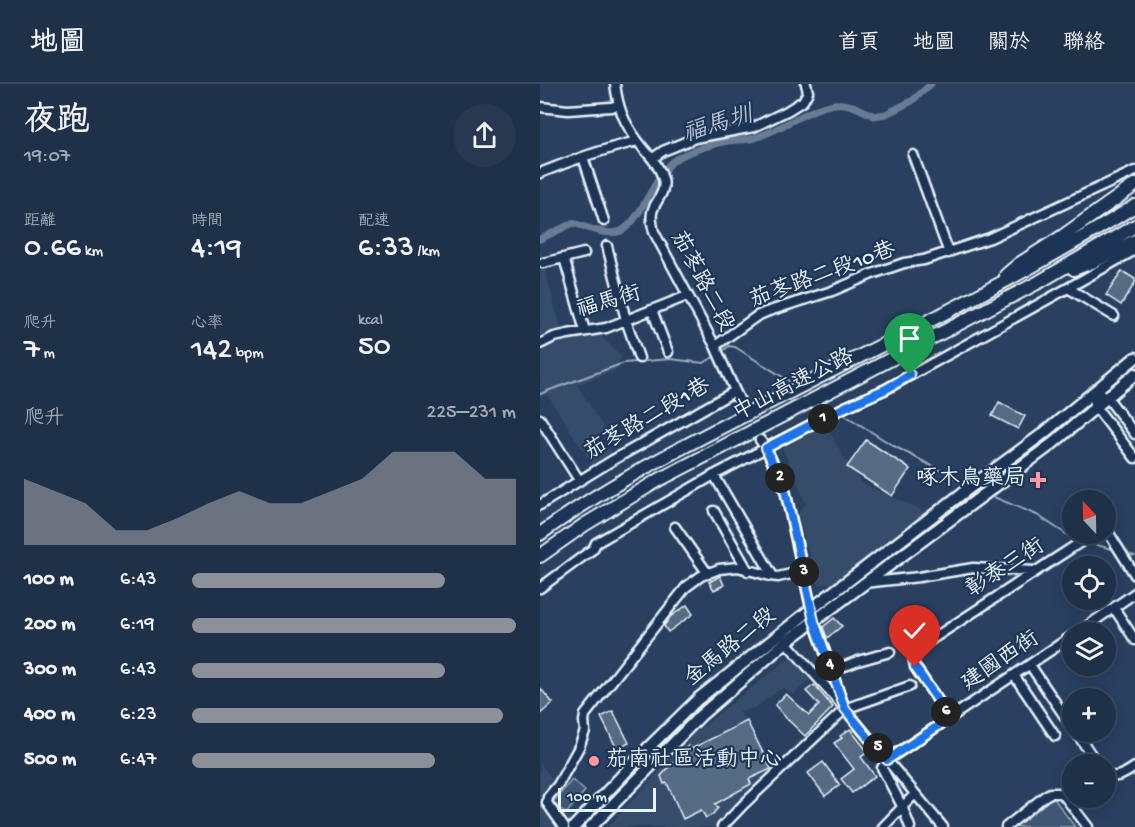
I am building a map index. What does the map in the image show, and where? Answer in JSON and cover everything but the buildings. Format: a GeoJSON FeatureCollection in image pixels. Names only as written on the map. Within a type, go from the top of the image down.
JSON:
{"type":"FeatureCollection","features":[{"type":"Feature","properties":{"kind":"highway"},"geometry":{"type":"LineString","coordinates":[[990,289],[1019,264],[1135,185]]}},
{"type":"Feature","properties":{"kind":"highway","name":"中山高速公路"},"geometry":{"type":"LineString","coordinates":[[540,534],[613,487],[699,438],[1025,271],[1135,206]]}},
{"type":"Feature","properties":{"kind":"highway","name":"中山高速公路"},"geometry":{"type":"LineString","coordinates":[[540,556],[584,525],[657,481],[1017,294],[1135,226]]}},
{"type":"Feature","properties":{"kind":"highway"},"geometry":{"type":"LineString","coordinates":[[1039,282],[1092,262],[1135,241]]}},
{"type":"Feature","properties":{"kind":"main road","name":"金馬路二段"},"geometry":{"type":"LineString","coordinates":[[574,827],[698,699],[811,609],[1044,433],[1135,358]]}},
{"type":"Feature","properties":{"kind":"main road","name":"金馬路二段"},"geometry":{"type":"LineString","coordinates":[[591,827],[701,715],[786,642],[1052,444],[1135,374]]}},
{"type":"Feature","properties":{"kind":"street","name":"茄苳路二段"},"geometry":{"type":"LineString","coordinates":[[615,84],[618,105],[626,122],[637,141],[654,160],[665,186],[652,210],[651,221],[654,232],[717,351],[740,401]]}},
{"type":"Feature","properties":{"kind":"street"},"geometry":{"type":"LineString","coordinates":[[654,160],[663,151],[695,138],[754,127],[803,101],[808,92],[806,84]]}},
{"type":"Feature","properties":{"kind":"street"},"geometry":{"type":"LineString","coordinates":[[540,107],[568,110],[618,105]]}},
{"type":"Feature","properties":{"kind":"street"},"geometry":{"type":"LineString","coordinates":[[540,173],[609,148],[637,141]]}},
{"type":"Feature","properties":{"kind":"street"},"geometry":{"type":"LineString","coordinates":[[913,155],[949,253]]}},
{"type":"Feature","properties":{"kind":"street"},"geometry":{"type":"LineString","coordinates":[[583,157],[604,220]]}},
{"type":"Feature","properties":{"kind":"street","name":"茄苳路二段10巷"},"geometry":{"type":"LineString","coordinates":[[717,351],[757,316],[766,312],[832,291],[904,263],[924,261],[990,238],[1135,171]]}},
{"type":"Feature","properties":{"kind":"street"},"geometry":{"type":"LineString","coordinates":[[607,246],[626,320],[639,358]]}},
{"type":"Feature","properties":{"kind":"street"},"geometry":{"type":"LineString","coordinates":[[540,588],[593,549],[596,543],[714,475],[843,408],[886,389],[1135,250]]}},
{"type":"Feature","properties":{"kind":"street"},"geometry":{"type":"LineString","coordinates":[[543,263],[584,253]]}},
{"type":"Feature","properties":{"kind":"street"},"geometry":{"type":"LineString","coordinates":[[564,258],[585,331]]}},
{"type":"Feature","properties":{"kind":"street"},"geometry":{"type":"LineString","coordinates":[[1068,288],[1114,316]]}},
{"type":"Feature","properties":{"kind":"street","name":"福馬街"},"geometry":{"type":"LineString","coordinates":[[540,344],[568,334],[606,327],[687,296]]}},
{"type":"Feature","properties":{"kind":"street"},"geometry":{"type":"LineString","coordinates":[[652,309],[668,352]]}},
{"type":"Feature","properties":{"kind":"street","name":"茄苳路二段1巷"},"geometry":{"type":"LineString","coordinates":[[540,505],[579,480],[735,391]]}},
{"type":"Feature","properties":{"kind":"street"},"geometry":{"type":"LineString","coordinates":[[1092,393],[1107,398],[1135,434]]}},
{"type":"Feature","properties":{"kind":"street"},"geometry":{"type":"LineString","coordinates":[[1092,393],[1096,407],[1135,458]]}},
{"type":"Feature","properties":{"kind":"street","name":"茄苳路二段1巷"},"geometry":{"type":"LineString","coordinates":[[540,419],[579,480]]}},
{"type":"Feature","properties":{"kind":"street"},"geometry":{"type":"LineString","coordinates":[[760,440],[785,490],[814,621],[845,709]]}},
{"type":"Feature","properties":{"kind":"street"},"geometry":{"type":"LineString","coordinates":[[714,475],[772,576]]}},
{"type":"Feature","properties":{"kind":"street"},"geometry":{"type":"LineString","coordinates":[[714,511],[748,571]]}},
{"type":"Feature","properties":{"kind":"street"},"geometry":{"type":"LineString","coordinates":[[675,527],[708,574]]}},
{"type":"Feature","properties":{"kind":"street","name":"彰泰三街"},"geometry":{"type":"LineString","coordinates":[[950,718],[915,667],[913,660],[915,652],[1078,544]]}},
{"type":"Feature","properties":{"kind":"street"},"geometry":{"type":"LineString","coordinates":[[1115,544],[1135,575]]}},
{"type":"Feature","properties":{"kind":"street"},"geometry":{"type":"LineString","coordinates":[[564,827],[547,802],[548,796],[558,785],[579,747],[585,731],[585,715],[686,587],[701,576],[719,569],[738,567],[772,576],[804,571]]}},
{"type":"Feature","properties":{"kind":"street"},"geometry":{"type":"LineString","coordinates":[[864,583],[973,568],[1035,571]]}},
{"type":"Feature","properties":{"kind":"street"},"geometry":{"type":"LineString","coordinates":[[1116,607],[1134,595]]}},
{"type":"Feature","properties":{"kind":"street"},"geometry":{"type":"LineString","coordinates":[[1093,622],[1111,610]]}},
{"type":"Feature","properties":{"kind":"street"},"geometry":{"type":"LineString","coordinates":[[1115,610],[1135,640]]}},
{"type":"Feature","properties":{"kind":"street"},"geometry":{"type":"LineString","coordinates":[[786,642],[867,735],[885,764],[910,827]]}},
{"type":"Feature","properties":{"kind":"street","name":"建國西街"},"geometry":{"type":"LineString","coordinates":[[885,764],[1062,643]]}},
{"type":"Feature","properties":{"kind":"street"},"geometry":{"type":"LineString","coordinates":[[832,671],[890,652]]}},
{"type":"Feature","properties":{"kind":"street"},"geometry":{"type":"LineString","coordinates":[[1030,665],[1062,712]]}},
{"type":"Feature","properties":{"kind":"street"},"geometry":{"type":"LineString","coordinates":[[1014,675],[1055,736]]}},
{"type":"Feature","properties":{"kind":"street"},"geometry":{"type":"LineString","coordinates":[[725,826],[744,804],[845,709],[910,686]]}},
{"type":"Feature","properties":{"kind":"street"},"geometry":{"type":"LineString","coordinates":[[885,764],[892,765],[943,827]]}},
{"type":"Feature","properties":{"kind":"street"},"geometry":{"type":"LineString","coordinates":[[1116,777],[1135,767]]}},
{"type":"Feature","properties":{"kind":"street"},"geometry":{"type":"LineString","coordinates":[[1006,827],[1045,796],[1050,793],[1062,793],[1088,827]]}},
{"type":"Feature","properties":{"kind":"street"},"geometry":{"type":"LineString","coordinates":[[883,827],[915,794]]}},
{"type":"Feature","properties":{"kind":"shaded area"},"geometry":{"type":"Polygon","coordinates":[[[540,249],[563,338],[598,333],[621,356],[616,370],[577,385],[605,430],[599,435],[603,444],[613,454],[596,470],[547,394],[540,397],[540,249]]]}},
{"type":"Feature","properties":{"kind":"shaded area"},"geometry":{"type":"Polygon","coordinates":[[[826,425],[861,483],[928,513],[838,581],[820,585],[816,581],[798,513],[806,503],[782,447],[826,425]]]}},
{"type":"Feature","properties":{"kind":"shaded area"},"geometry":{"type":"Polygon","coordinates":[[[792,656],[811,679],[793,695],[784,687],[754,708],[739,712],[772,765],[775,776],[724,827],[608,827],[696,732],[792,656]]]}},
{"type":"Feature","properties":{"kind":"shaded area"},"geometry":{"type":"Polygon","coordinates":[[[540,763],[562,791],[555,802],[573,819],[566,827],[540,827],[540,763]]]}},
{"type":"Feature","properties":{"kind":"shaded area"},"geometry":{"type":"Polygon","coordinates":[[[572,780],[585,791],[566,814],[553,802],[572,780]]]}},
{"type":"Feature","properties":{"kind":"shaded area"},"geometry":{"type":"Polygon","coordinates":[[[1052,796],[1075,827],[1013,827],[1052,796]]]}},
{"type":"Feature","properties":{"kind":"waterway","name":"福馬圳"},"geometry":{"type":"LineString","coordinates":[[540,239],[573,223],[603,232],[621,231],[635,218],[666,168],[673,161],[691,152],[722,142],[762,136],[824,106],[850,105],[874,116],[886,114],[912,101],[931,84]]}},
{"type":"Feature","properties":{"kind":"waterway"},"geometry":{"type":"LineString","coordinates":[[720,353],[729,346],[735,347],[794,384]]}},
{"type":"Feature","properties":{"kind":"waterway"},"geometry":{"type":"LineString","coordinates":[[540,394],[624,363],[670,359],[704,363],[715,356]]}},
{"type":"Feature","properties":{"kind":"waterway"},"geometry":{"type":"LineString","coordinates":[[822,401],[835,409]]}},
{"type":"Feature","properties":{"kind":"waterway"},"geometry":{"type":"LineString","coordinates":[[840,412],[892,445],[968,485]]}},
{"type":"Feature","properties":{"kind":"waterway"},"geometry":{"type":"LineString","coordinates":[[989,495],[1037,515],[1062,531]]}},
{"type":"Feature","properties":{"kind":"waterway"},"geometry":{"type":"LineString","coordinates":[[1093,544],[1115,550]]}},
{"type":"Feature","properties":{"kind":"waterway"},"geometry":{"type":"LineString","coordinates":[[1126,554],[1135,556]]}},
{"type":"Feature","properties":{"kind":"tunnel"},"geometry":{"type":"LineString","coordinates":[[740,401],[757,434]]}},
{"type":"Feature","properties":{"kind":"place","name":"啄木鳥藥局"},"geometry":{"type":"Point","coordinates":[1038,480]}},
{"type":"Feature","properties":{"kind":"place","name":"茄南社區活動中心"},"geometry":{"type":"Point","coordinates":[594,761]}},
{"type":"Feature","properties":{"kind":"route"},"geometry":{"type":"LineString","coordinates":[[910,375],[766,448],[785,490],[814,621],[845,709],[887,760],[950,718],[915,667]]}}]}
